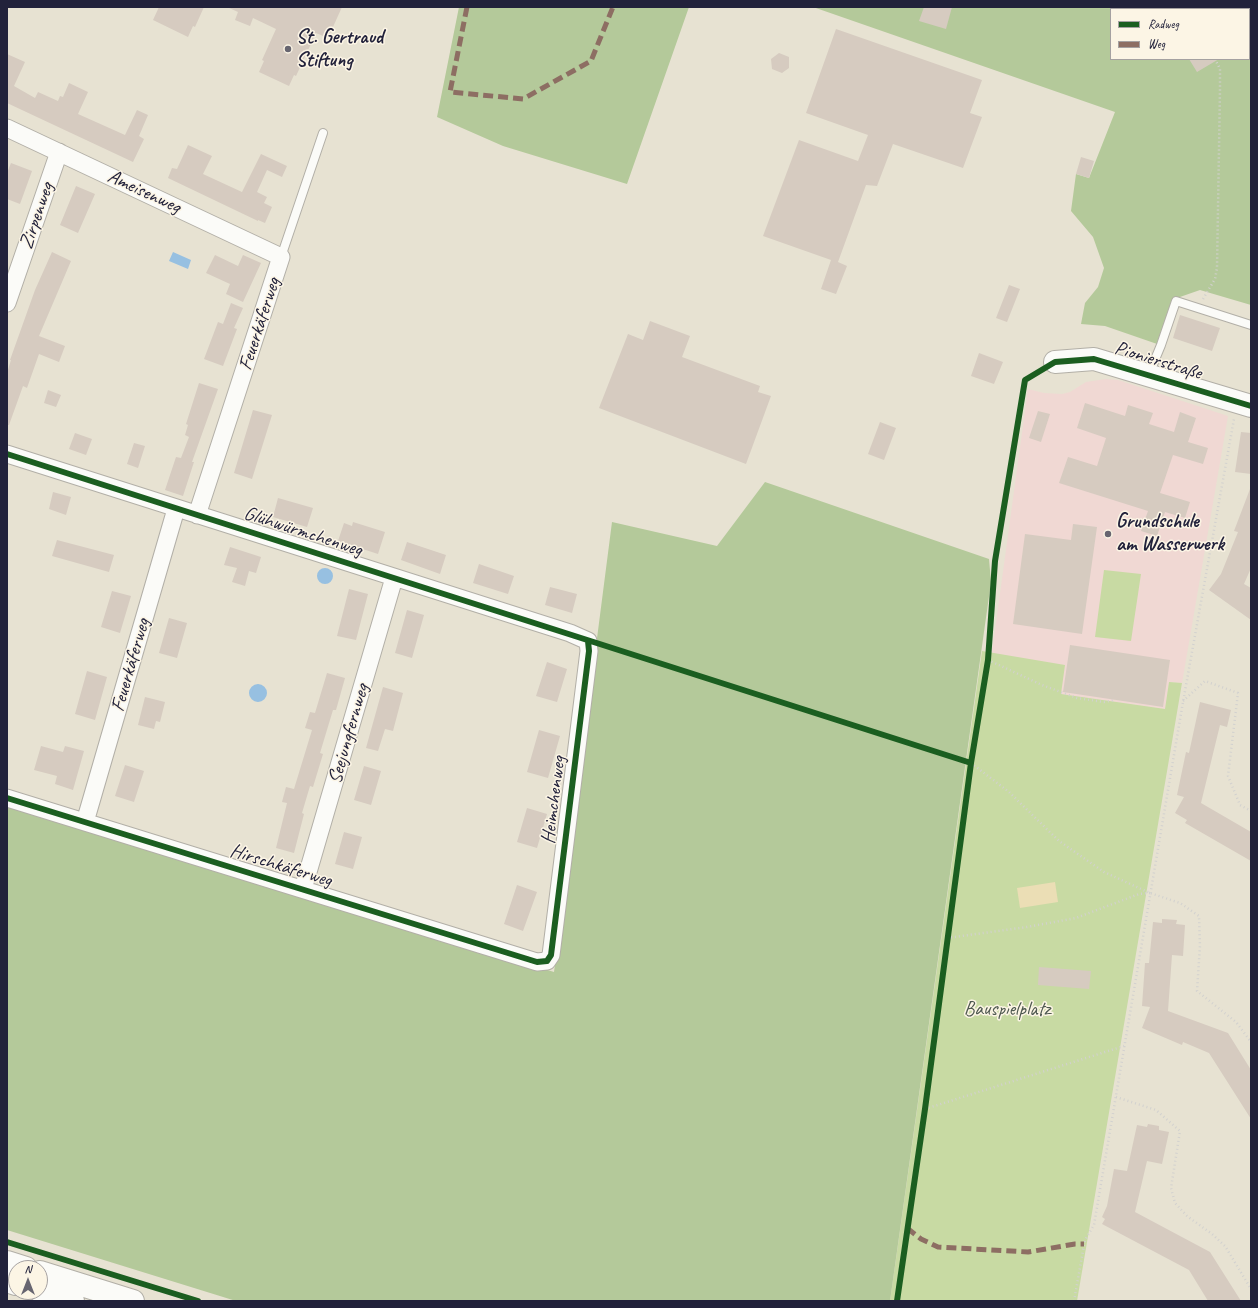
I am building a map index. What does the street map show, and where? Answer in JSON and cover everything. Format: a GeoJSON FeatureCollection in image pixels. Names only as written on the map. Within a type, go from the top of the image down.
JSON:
{"type":"FeatureCollection","features":[{"type":"Feature","properties":{"kind":"street","name":"Ameisenweg"},"geometry":{"type":"LineString","coordinates":[[7,128],[281,258]]}},
{"type":"Feature","properties":{"kind":"street","name":"Zirpenweg"},"geometry":{"type":"LineString","coordinates":[[7,303],[59,152]]}},
{"type":"Feature","properties":{"kind":"street","name":"Feuerkäferweg"},"geometry":{"type":"LineString","coordinates":[[197,515],[281,258]]}},
{"type":"Feature","properties":{"kind":"street","name":"Pionierstraße"},"geometry":{"type":"LineString","coordinates":[[1054,362],[1094,359],[1149,374],[1244,404]]}},
{"type":"Feature","properties":{"kind":"street","name":"Glühwürmchenweg"},"geometry":{"type":"LineString","coordinates":[[7,454],[588,641]]}},
{"type":"Feature","properties":{"kind":"street","name":"Feuerkäferweg"},"geometry":{"type":"LineString","coordinates":[[85,822],[176,509]]}},
{"type":"Feature","properties":{"kind":"street","name":"Seejungfernweg"},"geometry":{"type":"LineString","coordinates":[[304,889],[394,578]]}},
{"type":"Feature","properties":{"kind":"street","name":"Heimchenweg"},"geometry":{"type":"LineString","coordinates":[[547,961],[551,955],[588,659],[588,641]]}},
{"type":"Feature","properties":{"kind":"street","name":"Hirschkäferweg"},"geometry":{"type":"LineString","coordinates":[[7,798],[537,962],[547,961]]}},
{"type":"Feature","properties":{"kind":"street"},"geometry":{"type":"LineString","coordinates":[[48,1274],[133,1301]]}},
{"type":"Feature","properties":{"kind":"street"},"geometry":{"type":"LineString","coordinates":[[48,1293],[73,1301]]}},
{"type":"Feature","properties":{"kind":"lane","name":"Feuerkäferweg"},"geometry":{"type":"LineString","coordinates":[[281,258],[323,133]]}},
{"type":"Feature","properties":{"kind":"lane"},"geometry":{"type":"LineString","coordinates":[[1149,374],[1176,301],[1251,325]]}},
{"type":"Feature","properties":{"kind":"path"},"geometry":{"type":"LineString","coordinates":[[1198,308],[1215,280],[1218,268],[1220,69],[1216,60]]}},
{"type":"Feature","properties":{"kind":"path"},"geometry":{"type":"LineString","coordinates":[[1074,1301],[1084,1240],[1094,1225],[1183,702],[1232,428],[1244,404]]}},
{"type":"Feature","properties":{"kind":"path"},"geometry":{"type":"LineString","coordinates":[[988,660],[1042,685],[1077,698],[1104,702],[1115,700]]}},
{"type":"Feature","properties":{"kind":"path"},"geometry":{"type":"LineString","coordinates":[[1183,702],[1205,681],[1238,692],[1228,776],[1240,805],[1251,811]]}},
{"type":"Feature","properties":{"kind":"path"},"geometry":{"type":"LineString","coordinates":[[971,763],[1009,792],[1059,841],[1104,872],[1150,893],[1180,904],[1198,916],[1200,946],[1197,990],[1236,1022],[1251,1042]]}},
{"type":"Feature","properties":{"kind":"path"},"geometry":{"type":"LineString","coordinates":[[947,938],[1027,927],[1076,918],[1139,894],[1150,893]]}},
{"type":"Feature","properties":{"kind":"path"},"geometry":{"type":"LineString","coordinates":[[925,1109],[1124,1046]]}},
{"type":"Feature","properties":{"kind":"path"},"geometry":{"type":"LineString","coordinates":[[1116,1097],[1156,1110],[1180,1131],[1171,1188],[1175,1203],[1187,1216],[1212,1234],[1225,1246],[1251,1289]]}},
{"type":"Feature","properties":{"kind":"shaded area","name":"Grundschule am Wasserwerk"},"geometry":{"type":"Polygon","coordinates":[[[1106,379],[1118,380],[1228,416],[1182,683],[1169,682],[1165,709],[1060,694],[992,652],[1028,389],[1044,393],[1062,394],[1070,392],[1086,382],[1106,379]]]}},
{"type":"Feature","properties":{"kind":"green space"},"geometry":{"type":"Polygon","coordinates":[[[459,7],[689,7],[627,184],[503,146],[437,117],[459,7]]]}},
{"type":"Feature","properties":{"kind":"green space"},"geometry":{"type":"Polygon","coordinates":[[[813,7],[1251,7],[1251,305],[1200,290],[1177,298],[1160,345],[1105,326],[1081,324],[1085,303],[1098,287],[1104,268],[1093,237],[1071,211],[1076,174],[1089,178],[1115,112],[813,7]]]}},
{"type":"Feature","properties":{"kind":"green space"},"geometry":{"type":"Polygon","coordinates":[[[765,482],[989,559],[991,582],[890,1301],[236,1301],[7,1230],[7,805],[554,972],[612,522],[717,546],[765,482]]]}},
{"type":"Feature","properties":{"kind":"green space"},"geometry":{"type":"Polygon","coordinates":[[[1104,570],[1141,574],[1131,641],[1095,637],[1104,570]]]}},
{"type":"Feature","properties":{"kind":"green space","name":"Bauspielplatz"},"geometry":{"type":"Polygon","coordinates":[[[982,651],[1065,665],[1061,694],[1165,709],[1169,682],[1182,683],[1077,1301],[890,1301],[982,651]]]}},
{"type":"Feature","properties":{"kind":"sand"},"geometry":{"type":"Polygon","coordinates":[[[1055,882],[1058,902],[1020,908],[1017,888],[1055,882]]]}},
{"type":"Feature","properties":{"kind":"water"},"geometry":{"type":"Polygon","coordinates":[[[173,252],[191,260],[188,269],[169,261],[173,252]]]}},
{"type":"Feature","properties":{"kind":"water"},"geometry":{"type":"Polygon","coordinates":[[[322,568],[328,568],[333,573],[331,582],[328,584],[322,584],[317,579],[317,573],[322,568]]]}},
{"type":"Feature","properties":{"kind":"water"},"geometry":{"type":"Polygon","coordinates":[[[258,684],[264,687],[267,693],[264,699],[258,702],[252,699],[249,693],[252,687],[258,684]]]}},
{"type":"Feature","properties":{"kind":"building"},"geometry":{"type":"Polygon","coordinates":[[[159,7],[204,7],[195,27],[193,26],[188,37],[153,20],[159,7]]]}},
{"type":"Feature","properties":{"kind":"building","name":"St. Gertraud Stiftung"},"geometry":{"type":"Polygon","coordinates":[[[227,7],[342,7],[328,38],[316,33],[296,76],[294,75],[289,86],[259,72],[264,61],[262,60],[276,29],[253,18],[250,26],[235,20],[238,12],[227,7]]]}},
{"type":"Feature","properties":{"kind":"building"},"geometry":{"type":"Polygon","coordinates":[[[924,7],[952,7],[946,29],[919,21],[924,7]]]}},
{"type":"Feature","properties":{"kind":"building"},"geometry":{"type":"Polygon","coordinates":[[[836,29],[982,80],[970,113],[982,117],[963,168],[893,144],[877,186],[866,185],[838,262],[847,266],[836,294],[821,289],[831,260],[763,236],[799,140],[858,161],[868,135],[806,113],[836,29]]]}},
{"type":"Feature","properties":{"kind":"building"},"geometry":{"type":"Polygon","coordinates":[[[779,53],[789,57],[789,68],[782,73],[772,69],[771,59],[779,53]]]}},
{"type":"Feature","properties":{"kind":"building"},"geometry":{"type":"Polygon","coordinates":[[[7,54],[25,62],[14,86],[35,98],[38,92],[58,101],[60,96],[63,97],[69,83],[88,92],[78,114],[125,135],[137,110],[148,115],[139,136],[144,139],[133,162],[7,103],[7,54]]]}},
{"type":"Feature","properties":{"kind":"building"},"geometry":{"type":"Polygon","coordinates":[[[1190,60],[1217,60],[1197,72],[1190,60]]]}},
{"type":"Feature","properties":{"kind":"building"},"geometry":{"type":"Polygon","coordinates":[[[188,145],[212,156],[203,174],[242,192],[261,154],[287,166],[282,177],[267,170],[257,192],[267,197],[264,203],[272,207],[265,223],[168,178],[172,168],[177,169],[188,145]]]}},
{"type":"Feature","properties":{"kind":"building"},"geometry":{"type":"Polygon","coordinates":[[[1081,157],[1094,161],[1089,178],[1076,174],[1081,157]]]}},
{"type":"Feature","properties":{"kind":"building"},"geometry":{"type":"Polygon","coordinates":[[[11,163],[32,171],[20,204],[7,199],[7,173],[11,163]]]}},
{"type":"Feature","properties":{"kind":"building"},"geometry":{"type":"Polygon","coordinates":[[[76,186],[95,194],[78,233],[60,225],[76,186]]]}},
{"type":"Feature","properties":{"kind":"building"},"geometry":{"type":"Polygon","coordinates":[[[52,252],[71,261],[39,336],[65,346],[59,362],[39,354],[27,388],[23,386],[9,425],[7,425],[7,373],[10,360],[35,290],[52,252]]]}},
{"type":"Feature","properties":{"kind":"building"},"geometry":{"type":"Polygon","coordinates":[[[215,255],[238,266],[243,255],[261,263],[243,302],[226,294],[230,284],[206,273],[215,255]]]}},
{"type":"Feature","properties":{"kind":"building"},"geometry":{"type":"Polygon","coordinates":[[[1009,285],[1020,289],[1007,322],[996,318],[1009,285]]]}},
{"type":"Feature","properties":{"kind":"building"},"geometry":{"type":"Polygon","coordinates":[[[231,303],[243,308],[234,328],[237,329],[223,366],[204,359],[218,322],[223,324],[231,303]]]}},
{"type":"Feature","properties":{"kind":"building"},"geometry":{"type":"Polygon","coordinates":[[[1180,315],[1220,328],[1212,351],[1173,338],[1180,315]]]}},
{"type":"Feature","properties":{"kind":"building"},"geometry":{"type":"Polygon","coordinates":[[[650,321],[690,336],[682,357],[760,386],[758,392],[771,396],[746,464],[599,408],[628,334],[643,340],[650,321]]]}},
{"type":"Feature","properties":{"kind":"building"},"geometry":{"type":"Polygon","coordinates":[[[979,353],[1003,362],[994,384],[971,376],[979,353]]]}},
{"type":"Feature","properties":{"kind":"building"},"geometry":{"type":"Polygon","coordinates":[[[199,383],[218,389],[192,462],[194,462],[183,496],[165,490],[176,457],[181,458],[189,437],[185,435],[188,425],[186,424],[199,383]]]}},
{"type":"Feature","properties":{"kind":"building"},"geometry":{"type":"Polygon","coordinates":[[[48,390],[61,395],[56,407],[44,403],[48,390]]]}},
{"type":"Feature","properties":{"kind":"building"},"geometry":{"type":"Polygon","coordinates":[[[1085,403],[1125,416],[1128,405],[1153,413],[1149,424],[1174,432],[1180,412],[1196,418],[1188,442],[1208,448],[1203,464],[1173,455],[1160,493],[1190,502],[1185,518],[1165,512],[1157,536],[1141,531],[1148,511],[1059,483],[1068,457],[1097,466],[1106,438],[1077,428],[1085,403]]]}},
{"type":"Feature","properties":{"kind":"building"},"geometry":{"type":"Polygon","coordinates":[[[253,410],[272,415],[252,479],[234,473],[253,410]]]}},
{"type":"Feature","properties":{"kind":"building"},"geometry":{"type":"Polygon","coordinates":[[[1038,411],[1050,414],[1041,442],[1029,438],[1038,411]]]}},
{"type":"Feature","properties":{"kind":"building"},"geometry":{"type":"Polygon","coordinates":[[[880,422],[896,428],[884,460],[868,454],[880,422]]]}},
{"type":"Feature","properties":{"kind":"building"},"geometry":{"type":"Polygon","coordinates":[[[1241,432],[1251,433],[1251,474],[1235,472],[1241,432]]]}},
{"type":"Feature","properties":{"kind":"building"},"geometry":{"type":"Polygon","coordinates":[[[75,433],[92,439],[86,455],[69,449],[75,433]]]}},
{"type":"Feature","properties":{"kind":"building"},"geometry":{"type":"Polygon","coordinates":[[[134,443],[145,446],[138,468],[127,464],[134,443]]]}},
{"type":"Feature","properties":{"kind":"building"},"geometry":{"type":"Polygon","coordinates":[[[1250,489],[1251,568],[1244,584],[1251,588],[1251,620],[1209,590],[1221,574],[1238,532],[1234,531],[1250,489]]]}},
{"type":"Feature","properties":{"kind":"building"},"geometry":{"type":"Polygon","coordinates":[[[53,492],[71,497],[66,515],[49,509],[53,492]]]}},
{"type":"Feature","properties":{"kind":"building"},"geometry":{"type":"Polygon","coordinates":[[[278,498],[313,508],[307,527],[273,517],[278,498]]]}},
{"type":"Feature","properties":{"kind":"building"},"geometry":{"type":"Polygon","coordinates":[[[353,522],[385,532],[378,554],[338,541],[344,523],[352,526],[353,522]]]}},
{"type":"Feature","properties":{"kind":"building"},"geometry":{"type":"Polygon","coordinates":[[[1073,524],[1097,527],[1082,634],[1013,624],[1025,534],[1071,540],[1073,524]]]}},
{"type":"Feature","properties":{"kind":"building"},"geometry":{"type":"Polygon","coordinates":[[[57,540],[114,555],[109,572],[52,556],[57,540]]]}},
{"type":"Feature","properties":{"kind":"building"},"geometry":{"type":"Polygon","coordinates":[[[407,542],[446,555],[440,574],[401,560],[407,542]]]}},
{"type":"Feature","properties":{"kind":"building"},"geometry":{"type":"Polygon","coordinates":[[[230,547],[261,557],[256,573],[249,571],[245,586],[232,582],[237,568],[224,565],[230,547]]]}},
{"type":"Feature","properties":{"kind":"building"},"geometry":{"type":"Polygon","coordinates":[[[479,564],[514,576],[508,594],[473,583],[479,564]]]}},
{"type":"Feature","properties":{"kind":"building"},"geometry":{"type":"Polygon","coordinates":[[[550,587],[577,594],[572,613],[545,605],[550,587]]]}},
{"type":"Feature","properties":{"kind":"building"},"geometry":{"type":"Polygon","coordinates":[[[349,589],[368,594],[356,640],[337,636],[349,589]]]}},
{"type":"Feature","properties":{"kind":"building"},"geometry":{"type":"Polygon","coordinates":[[[112,591],[131,596],[120,633],[101,627],[112,591]]]}},
{"type":"Feature","properties":{"kind":"building"},"geometry":{"type":"Polygon","coordinates":[[[407,610],[424,615],[412,658],[395,653],[407,610]]]}},
{"type":"Feature","properties":{"kind":"building"},"geometry":{"type":"Polygon","coordinates":[[[169,618],[187,623],[177,658],[159,653],[169,618]]]}},
{"type":"Feature","properties":{"kind":"building"},"geometry":{"type":"Polygon","coordinates":[[[1070,645],[1170,660],[1163,707],[1063,692],[1070,645]]]}},
{"type":"Feature","properties":{"kind":"building"},"geometry":{"type":"Polygon","coordinates":[[[547,662],[567,669],[557,702],[536,696],[547,662]]]}},
{"type":"Feature","properties":{"kind":"building"},"geometry":{"type":"Polygon","coordinates":[[[87,671],[107,677],[95,720],[75,714],[87,671]]]}},
{"type":"Feature","properties":{"kind":"building"},"geometry":{"type":"Polygon","coordinates":[[[327,673],[345,678],[336,710],[333,710],[320,753],[323,754],[313,787],[310,786],[302,813],[304,814],[294,853],[276,848],[287,803],[282,802],[286,787],[294,789],[312,730],[305,728],[310,712],[315,713],[327,673]]]}},
{"type":"Feature","properties":{"kind":"building"},"geometry":{"type":"Polygon","coordinates":[[[383,687],[403,693],[393,731],[385,729],[378,751],[366,748],[383,687]]]}},
{"type":"Feature","properties":{"kind":"building"},"geometry":{"type":"Polygon","coordinates":[[[145,697],[165,702],[160,722],[156,721],[154,729],[138,725],[145,697]]]}},
{"type":"Feature","properties":{"kind":"building"},"geometry":{"type":"Polygon","coordinates":[[[1200,702],[1231,710],[1227,727],[1220,725],[1201,803],[1251,832],[1251,861],[1185,823],[1187,820],[1175,813],[1184,797],[1177,795],[1186,752],[1189,753],[1200,702]]]}},
{"type":"Feature","properties":{"kind":"building"},"geometry":{"type":"Polygon","coordinates":[[[539,730],[560,736],[548,778],[527,772],[539,730]]]}},
{"type":"Feature","properties":{"kind":"building"},"geometry":{"type":"Polygon","coordinates":[[[41,746],[63,752],[65,746],[84,751],[73,790],[55,784],[57,776],[34,770],[41,746]]]}},
{"type":"Feature","properties":{"kind":"building"},"geometry":{"type":"Polygon","coordinates":[[[125,765],[144,771],[134,802],[115,796],[125,765]]]}},
{"type":"Feature","properties":{"kind":"building"},"geometry":{"type":"Polygon","coordinates":[[[364,766],[381,771],[371,805],[354,800],[364,766]]]}},
{"type":"Feature","properties":{"kind":"building"},"geometry":{"type":"Polygon","coordinates":[[[527,808],[547,814],[537,848],[517,842],[527,808]]]}},
{"type":"Feature","properties":{"kind":"building"},"geometry":{"type":"Polygon","coordinates":[[[344,832],[362,837],[353,869],[335,864],[344,832]]]}},
{"type":"Feature","properties":{"kind":"building"},"geometry":{"type":"Polygon","coordinates":[[[517,885],[537,892],[523,931],[504,924],[517,885]]]}},
{"type":"Feature","properties":{"kind":"building"},"geometry":{"type":"Polygon","coordinates":[[[1162,919],[1177,920],[1176,924],[1185,925],[1183,956],[1172,955],[1168,1011],[1228,1033],[1251,1070],[1251,1119],[1209,1053],[1183,1042],[1182,1045],[1142,1028],[1150,1007],[1142,1006],[1145,963],[1149,963],[1153,922],[1162,923],[1162,919]]]}},
{"type":"Feature","properties":{"kind":"building"},"geometry":{"type":"Polygon","coordinates":[[[1039,967],[1091,971],[1089,989],[1038,985],[1039,967]]]}},
{"type":"Feature","properties":{"kind":"building"},"geometry":{"type":"Polygon","coordinates":[[[1148,1124],[1159,1126],[1159,1130],[1169,1132],[1162,1164],[1147,1161],[1135,1212],[1210,1252],[1241,1301],[1208,1301],[1189,1270],[1102,1224],[1105,1219],[1102,1217],[1107,1206],[1114,1169],[1127,1171],[1137,1125],[1147,1127],[1148,1124]]]}},
{"type":"Feature","properties":{"kind":"marked path"},"geometry":{"type":"LineString","coordinates":[[467,7],[450,92],[523,99],[591,61],[613,7]]}},
{"type":"Feature","properties":{"kind":"marked path"},"geometry":{"type":"LineString","coordinates":[[907,1228],[921,1239],[938,1247],[1028,1252],[1075,1244],[1084,1244]]}},
{"type":"Feature","properties":{"kind":"cycle path"},"geometry":{"type":"LineString","coordinates":[[897,1301],[925,1109],[971,763],[988,660],[995,561],[1025,380],[1055,362],[1094,359],[1251,406]]}},
{"type":"Feature","properties":{"kind":"cycle path"},"geometry":{"type":"LineString","coordinates":[[7,454],[971,763]]}},
{"type":"Feature","properties":{"kind":"cycle path"},"geometry":{"type":"LineString","coordinates":[[7,798],[537,962],[547,961],[551,955],[589,651],[588,641]]}},
{"type":"Feature","properties":{"kind":"cycle path"},"geometry":{"type":"LineString","coordinates":[[7,1242],[198,1301]]}},
{"type":"Feature","properties":{"kind":"place","name":"St. Gertraud Stiftung"},"geometry":{"type":"Point","coordinates":[288,49]}},
{"type":"Feature","properties":{"kind":"place","name":"Grundschule am Wasserwerk"},"geometry":{"type":"Point","coordinates":[1108,534]}}]}
